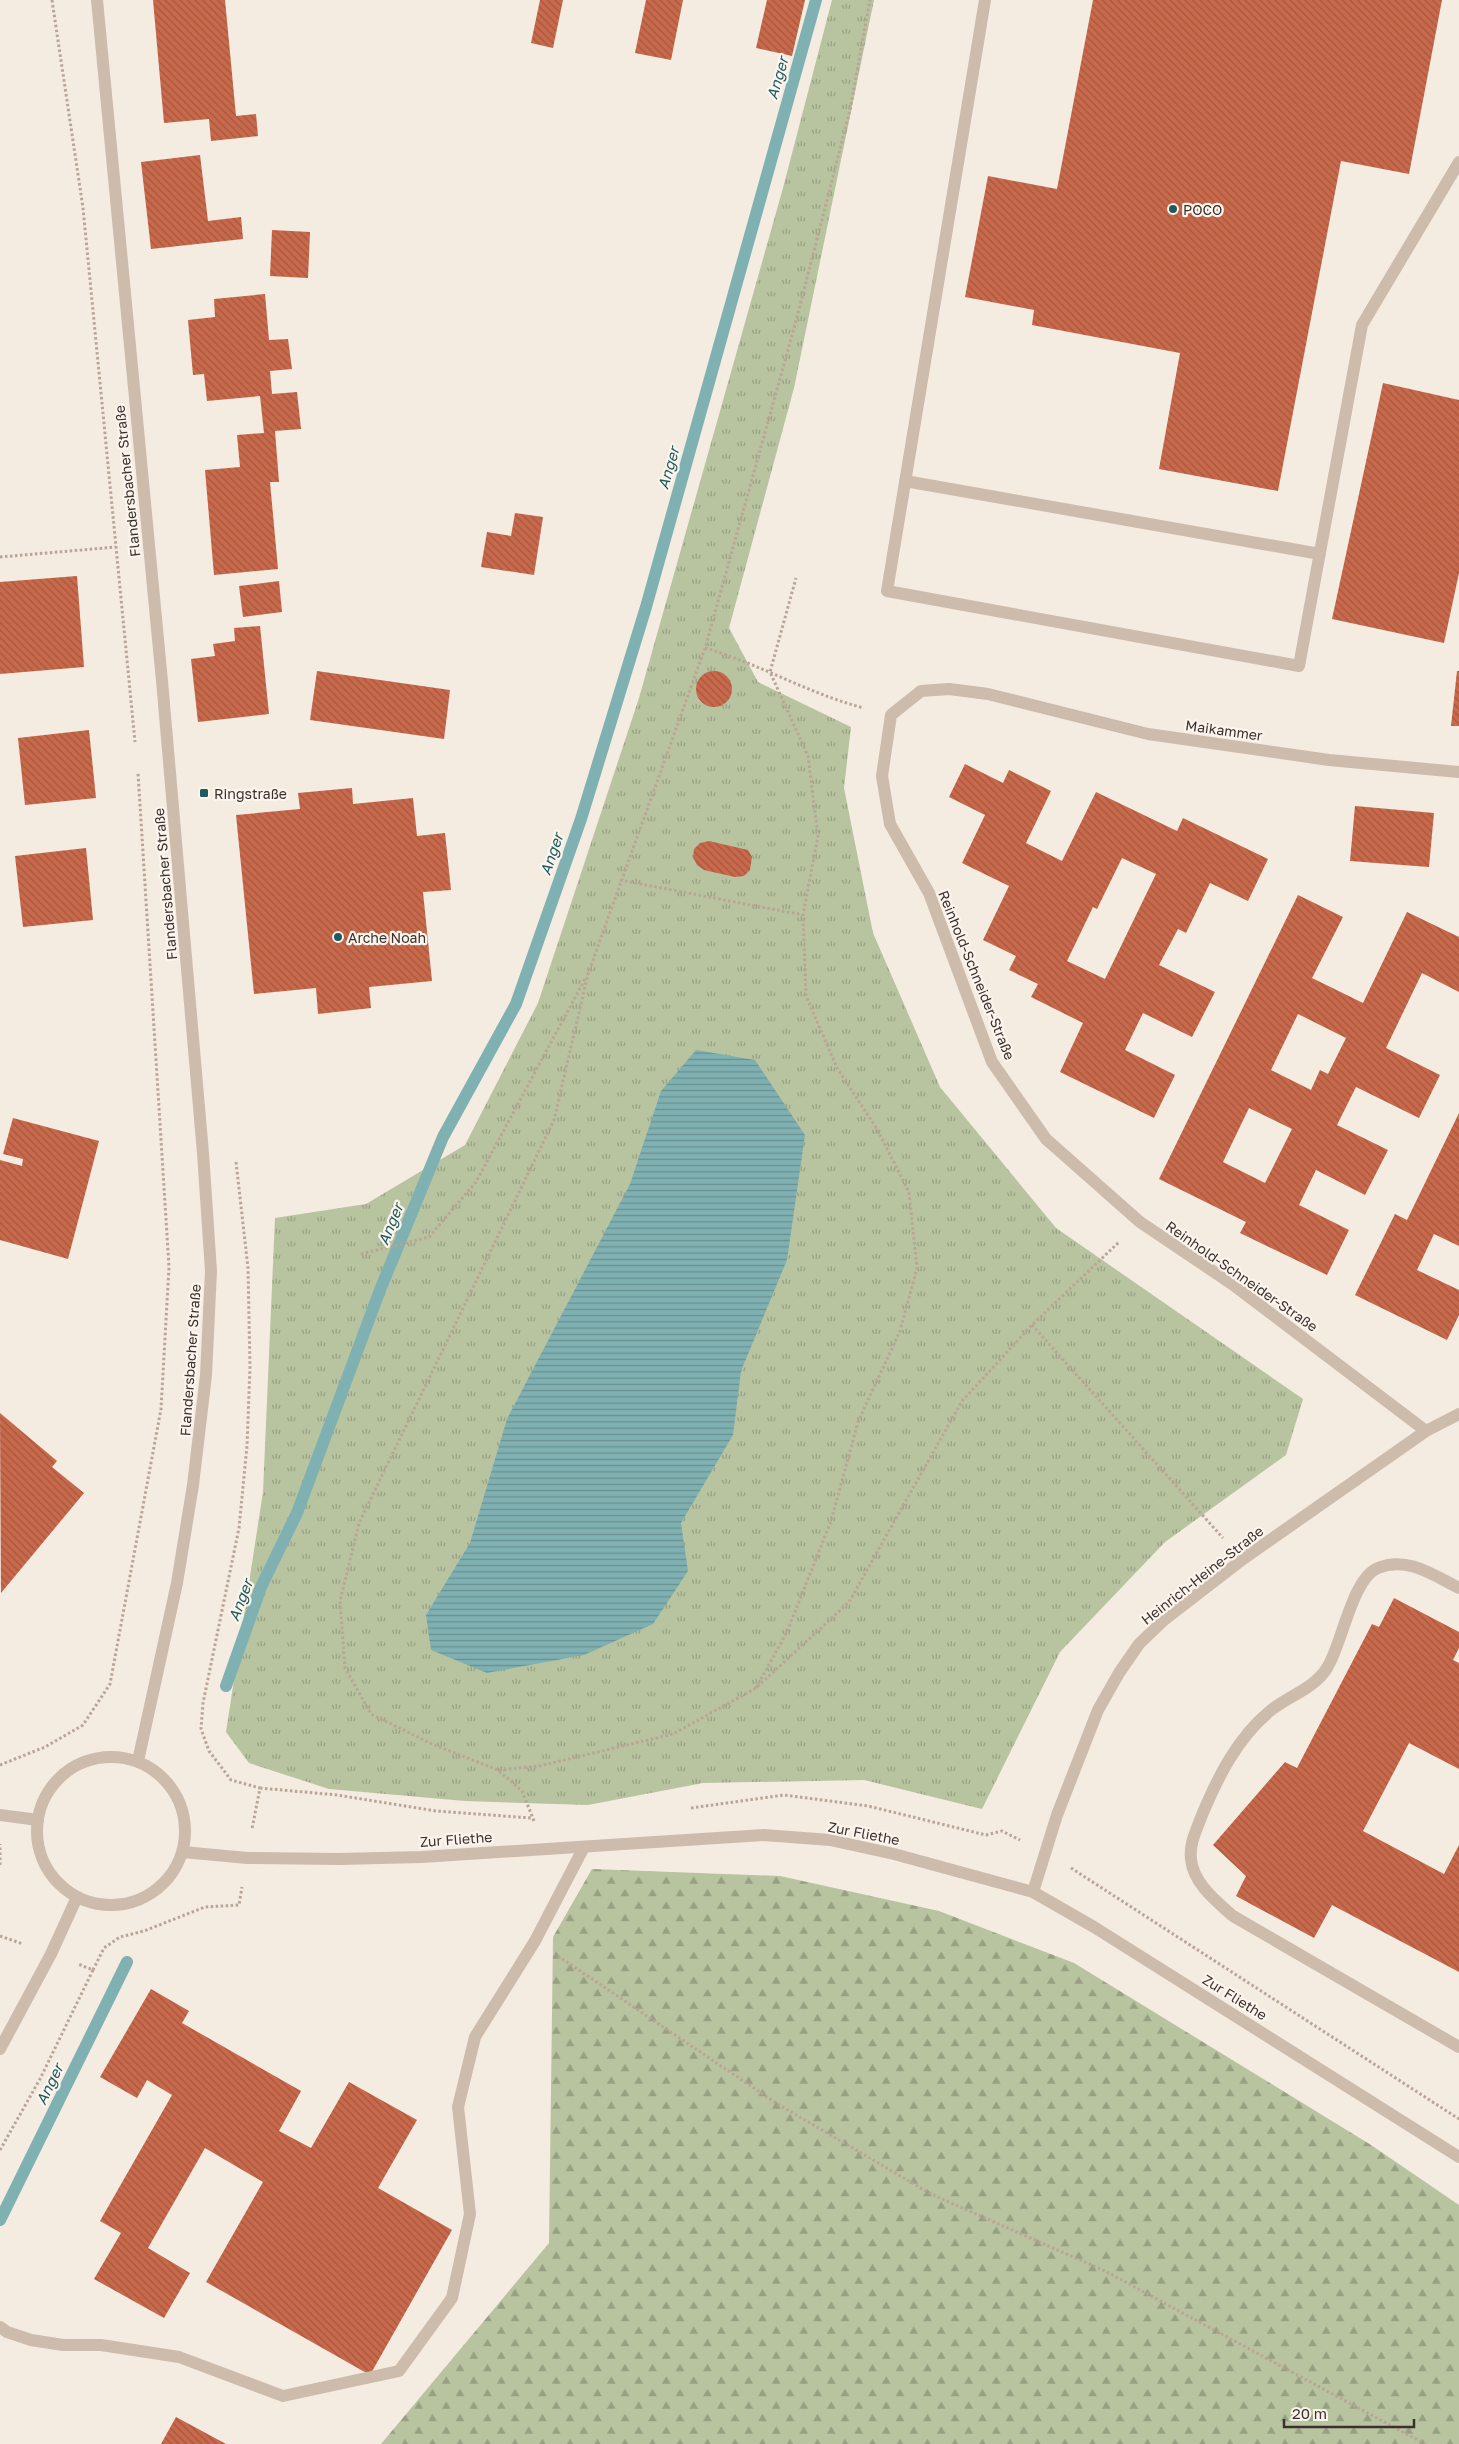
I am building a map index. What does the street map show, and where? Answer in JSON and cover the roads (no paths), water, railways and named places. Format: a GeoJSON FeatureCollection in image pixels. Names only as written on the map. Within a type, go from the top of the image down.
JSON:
{"type":"FeatureCollection","features":[{"type":"Feature","properties":{"kind":"street","name":"Flandersbacher Straße"},"geometry":{"type":"LineString","coordinates":[[97,0],[167,740],[204,1162],[211,1271],[206,1375],[193,1485],[176,1583],[138,1761]]}},
{"type":"Feature","properties":{"kind":"street"},"geometry":{"type":"LineString","coordinates":[[985,0],[887,591],[1299,666],[1362,325],[1459,162]]}},
{"type":"Feature","properties":{"kind":"street"},"geometry":{"type":"LineString","coordinates":[[905,481],[1320,554]]}},
{"type":"Feature","properties":{"kind":"street","name":"Maikammer"},"geometry":{"type":"LineString","coordinates":[[891,715],[921,691],[950,689],[988,694],[1148,734],[1329,760],[1459,772]]}},
{"type":"Feature","properties":{"kind":"street","name":"Reinhold-Schneider-Straße"},"geometry":{"type":"LineString","coordinates":[[891,715],[882,776],[890,824],[929,893],[992,1062],[1046,1139],[1140,1222],[1232,1284],[1426,1431]]}},
{"type":"Feature","properties":{"kind":"street","name":"Heinrich-Heine-Straße"},"geometry":{"type":"LineString","coordinates":[[1033,1892],[1057,1816],[1095,1719],[1119,1673],[1139,1644],[1164,1620],[1242,1559],[1426,1431],[1459,1414]]}},
{"type":"Feature","properties":{"kind":"street"},"geometry":{"type":"LineString","coordinates":[[1459,1588],[1417,1567],[1395,1563],[1375,1569],[1360,1586],[1328,1668],[1313,1683],[1269,1711],[1234,1751],[1217,1778],[1192,1840],[1191,1859],[1196,1875],[1209,1895],[1233,1916],[1459,2047]]}},
{"type":"Feature","properties":{"kind":"street"},"geometry":{"type":"LineString","coordinates":[[116,1756],[138,1761],[158,1772],[173,1788],[182,1808],[186,1830],[183,1852],[171,1875],[159,1888],[145,1897],[128,1903],[111,1905],[93,1903],[77,1897],[55,1880],[42,1857],[38,1820],[44,1799],[56,1780],[74,1766],[94,1758],[116,1756]]}},
{"type":"Feature","properties":{"kind":"street"},"geometry":{"type":"LineString","coordinates":[[0,1814],[38,1820]]}},
{"type":"Feature","properties":{"kind":"street","name":"Zur Fliethe"},"geometry":{"type":"LineString","coordinates":[[183,1852],[247,1858],[422,1857],[544,1847],[584,1847],[764,1835],[830,1840],[903,1856],[1033,1892],[1094,1926],[1459,2158]]}},
{"type":"Feature","properties":{"kind":"street"},"geometry":{"type":"LineString","coordinates":[[0,2327],[7,2332],[31,2340],[63,2345],[100,2345],[179,2357],[283,2396],[399,2371],[452,2298],[470,2214],[458,2107],[475,2036],[535,1941],[584,1847]]}},
{"type":"Feature","properties":{"kind":"street"},"geometry":{"type":"LineString","coordinates":[[0,2049],[51,1954],[77,1897]]}},
{"type":"Feature","properties":{"kind":"water"},"geometry":{"type":"Polygon","coordinates":[[[696,1050],[755,1060],[805,1135],[787,1260],[741,1371],[733,1435],[681,1523],[688,1571],[653,1624],[584,1655],[487,1673],[431,1650],[426,1615],[470,1543],[507,1419],[630,1184],[661,1091],[696,1050]]]}},
{"type":"Feature","properties":{"kind":"waterway","name":"Anger"},"geometry":{"type":"LineString","coordinates":[[226,1686],[261,1587],[297,1513],[380,1290],[443,1137],[516,1004],[581,819],[646,607],[816,0]]}},
{"type":"Feature","properties":{"kind":"waterway","name":"Anger"},"geometry":{"type":"LineString","coordinates":[[0,2220],[127,1962]]}},
{"type":"Feature","properties":{"kind":"place","name":"POCO"},"geometry":{"type":"Point","coordinates":[1173,209]}},
{"type":"Feature","properties":{"kind":"place","name":"Ringstraße"},"geometry":{"type":"Point","coordinates":[204,793]}},
{"type":"Feature","properties":{"kind":"place","name":"Arche Noah"},"geometry":{"type":"Point","coordinates":[338,937]}}]}
